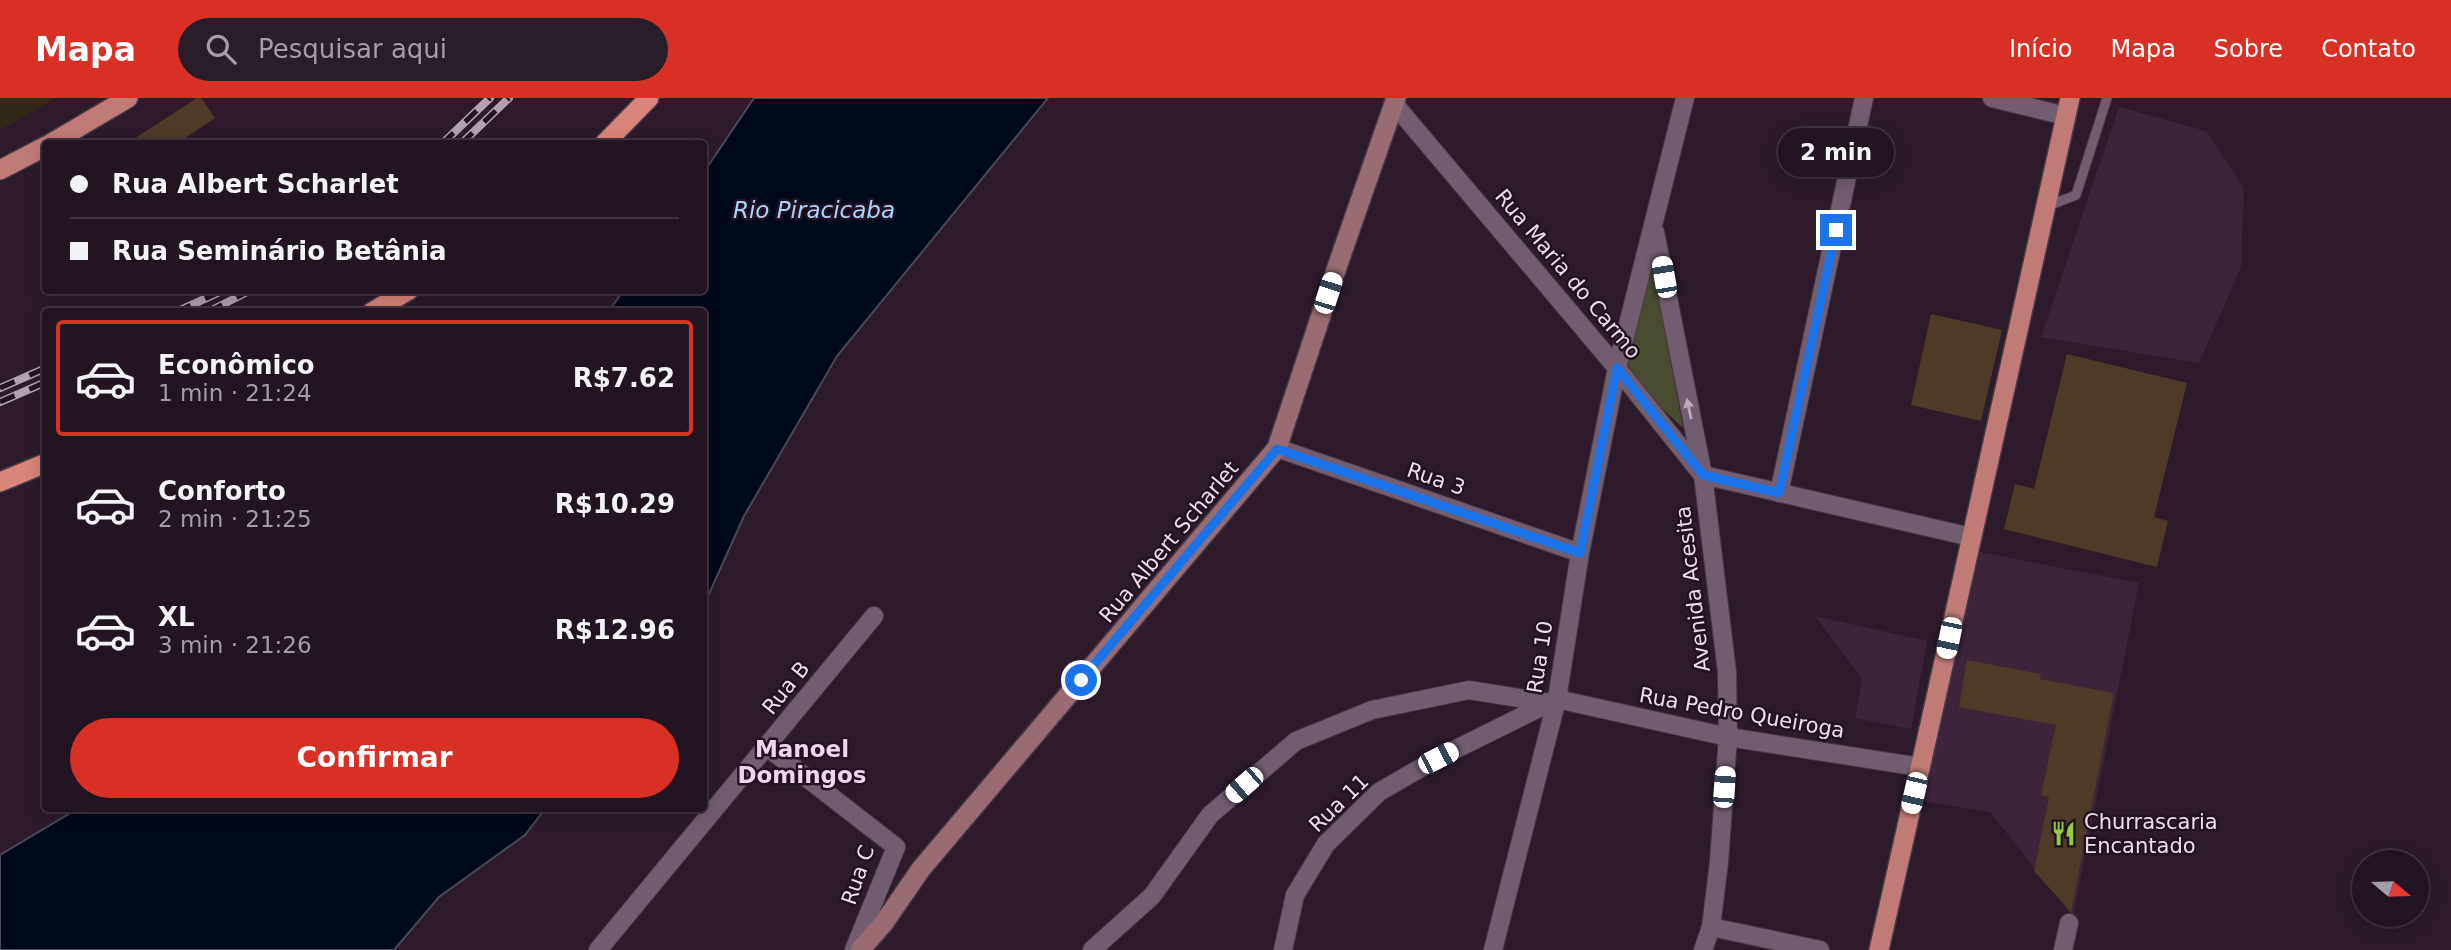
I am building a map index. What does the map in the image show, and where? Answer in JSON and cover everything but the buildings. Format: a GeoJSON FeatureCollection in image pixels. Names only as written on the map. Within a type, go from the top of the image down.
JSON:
{"type":"FeatureCollection","features":[{"type":"Feature","properties":{"kind":"highway"},"geometry":{"type":"LineString","coordinates":[[608,140],[649,98]]}},
{"type":"Feature","properties":{"kind":"highway"},"geometry":{"type":"LineString","coordinates":[[379,308],[403,294]]}},
{"type":"Feature","properties":{"kind":"highway"},"geometry":{"type":"LineString","coordinates":[[0,482],[42,465]]}},
{"type":"Feature","properties":{"kind":"main road"},"geometry":{"type":"LineString","coordinates":[[57,140],[128,98]]}},
{"type":"Feature","properties":{"kind":"main road","name":"Rua Albert Scharlet"},"geometry":{"type":"LineString","coordinates":[[860,950],[883,924],[921,869],[1277,449],[1337,267],[1396,101]]}},
{"type":"Feature","properties":{"kind":"main road"},"geometry":{"type":"LineString","coordinates":[[1879,950],[2048,206],[2068,107]]}},
{"type":"Feature","properties":{"kind":"main road"},"geometry":{"type":"LineString","coordinates":[[0,170],[42,148]]}},
{"type":"Feature","properties":{"kind":"street","name":"Rua 10"},"geometry":{"type":"LineString","coordinates":[[1493,950],[1553,701],[1617,368],[1685,98]]}},
{"type":"Feature","properties":{"kind":"street"},"geometry":{"type":"LineString","coordinates":[[1779,493],[1864,98]]}},
{"type":"Feature","properties":{"kind":"street"},"geometry":{"type":"LineString","coordinates":[[1992,98],[2068,107]]}},
{"type":"Feature","properties":{"kind":"street","name":"Rua Maria do Carmo"},"geometry":{"type":"LineString","coordinates":[[1396,101],[1703,475]]}},
{"type":"Feature","properties":{"kind":"street","name":"Avenida Acesita"},"geometry":{"type":"LineString","coordinates":[[1654,226],[1703,475],[1727,672],[1728,737],[1719,862],[1711,927],[1703,950]]}},
{"type":"Feature","properties":{"kind":"street","name":"Rua 3"},"geometry":{"type":"LineString","coordinates":[[1277,449],[1580,553]]}},
{"type":"Feature","properties":{"kind":"street"},"geometry":{"type":"LineString","coordinates":[[1703,475],[1971,537]]}},
{"type":"Feature","properties":{"kind":"street","name":"Rua B"},"geometry":{"type":"LineString","coordinates":[[598,950],[874,616]]}},
{"type":"Feature","properties":{"kind":"street","name":"Rua Pedro Queiroga"},"geometry":{"type":"LineString","coordinates":[[1092,950],[1152,896],[1210,815],[1296,741],[1372,710],[1469,690],[1553,701],[1728,737],[1920,766]]}},
{"type":"Feature","properties":{"kind":"street","name":"Rua 11"},"geometry":{"type":"LineString","coordinates":[[1283,950],[1295,895],[1326,845],[1379,792],[1438,758],[1553,701]]}},
{"type":"Feature","properties":{"kind":"street","name":"Rua C"},"geometry":{"type":"LineString","coordinates":[[767,747],[896,847],[854,950]]}},
{"type":"Feature","properties":{"kind":"street"},"geometry":{"type":"LineString","coordinates":[[2063,950],[2069,923]]}},
{"type":"Feature","properties":{"kind":"street"},"geometry":{"type":"LineString","coordinates":[[1711,927],[1820,950]]}},
{"type":"Feature","properties":{"kind":"lane"},"geometry":{"type":"LineString","coordinates":[[2048,206],[2076,195],[2107,98]]}},
{"type":"Feature","properties":{"kind":"shaded area"},"geometry":{"type":"Polygon","coordinates":[[[0,98],[57,98],[0,130],[0,98]]]}},
{"type":"Feature","properties":{"kind":"shaded area"},"geometry":{"type":"Polygon","coordinates":[[[2119,107],[2206,131],[2244,188],[2241,267],[2199,363],[2041,337],[2119,107]]]}},
{"type":"Feature","properties":{"kind":"shaded area"},"geometry":{"type":"Polygon","coordinates":[[[1980,552],[2139,583],[2073,917],[1990,812],[1923,801],[1980,552]]]}},
{"type":"Feature","properties":{"kind":"shaded area"},"geometry":{"type":"Polygon","coordinates":[[[1815,616],[1927,641],[1911,729],[1855,718],[1862,679],[1815,616]]]}},
{"type":"Feature","properties":{"kind":"green space"},"geometry":{"type":"Polygon","coordinates":[[[1652,263],[1683,428],[1643,391],[1625,359],[1652,263]]]}},
{"type":"Feature","properties":{"kind":"water","name":"Rio Piracicaba"},"geometry":{"type":"Polygon","coordinates":[[[754,98],[1048,98],[837,356],[744,516],[707,598],[707,308],[611,308],[621,294],[707,294],[707,168],[754,98]]]}},
{"type":"Feature","properties":{"kind":"water"},"geometry":{"type":"Polygon","coordinates":[[[72,812],[543,812],[525,835],[439,897],[394,950],[0,950],[0,855],[72,812]]]}},
{"type":"Feature","properties":{"kind":"railway"},"geometry":{"type":"LineString","coordinates":[[446,140],[490,98]]}},
{"type":"Feature","properties":{"kind":"railway"},"geometry":{"type":"LineString","coordinates":[[465,140],[509,98]]}},
{"type":"Feature","properties":{"kind":"railway"},"geometry":{"type":"LineString","coordinates":[[185,308],[215,294]]}},
{"type":"Feature","properties":{"kind":"railway"},"geometry":{"type":"LineString","coordinates":[[216,308],[243,294]]}},
{"type":"Feature","properties":{"kind":"railway"},"geometry":{"type":"LineString","coordinates":[[0,388],[42,370]]}},
{"type":"Feature","properties":{"kind":"railway"},"geometry":{"type":"LineString","coordinates":[[0,402],[42,384]]}},
{"type":"Feature","properties":{"kind":"place","name":"Churrascaria Encantado"},"geometry":{"type":"Point","coordinates":[2064,834]}},
{"type":"Feature","properties":{"kind":"district","name":"Manoel Domingos"},"geometry":{"type":"Point","coordinates":[802,762]}},
{"type":"Feature","properties":{"kind":"route"},"geometry":{"type":"LineString","coordinates":[[1081,680],[1277,449],[1580,553],[1617,368],[1703,475],[1779,493],[1836,230]]}}]}
